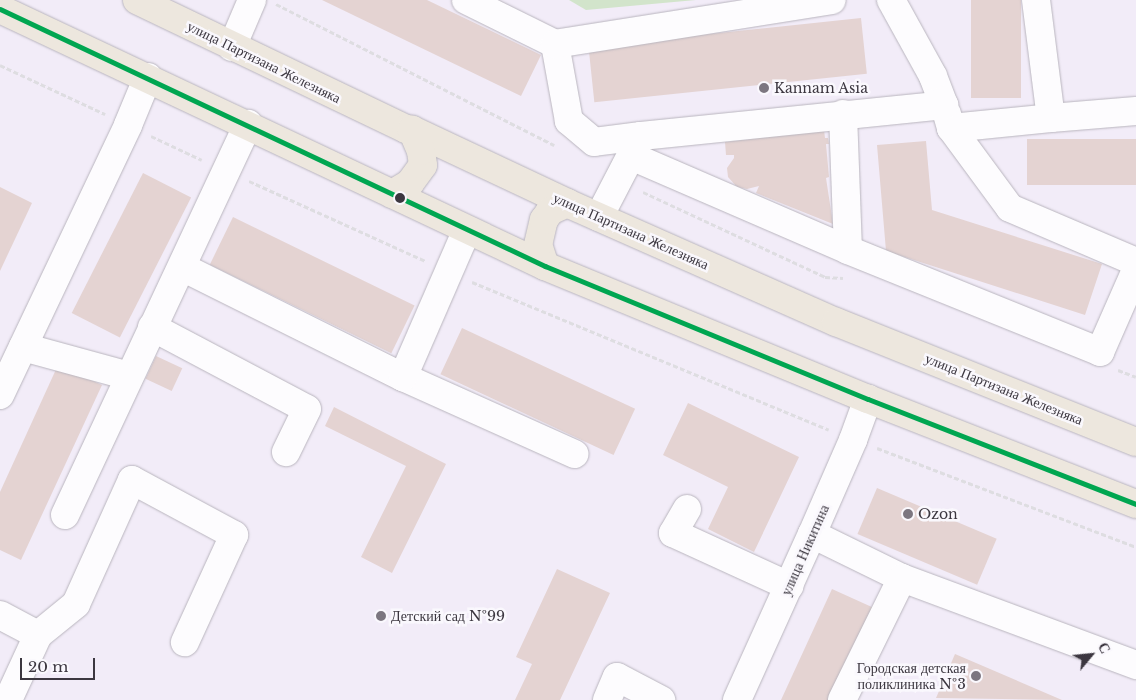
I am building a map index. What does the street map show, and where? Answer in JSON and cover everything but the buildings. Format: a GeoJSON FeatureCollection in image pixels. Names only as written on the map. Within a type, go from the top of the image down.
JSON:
{"type":"FeatureCollection","features":[{"type":"Feature","properties":{"kind":"main road","name":"улица Партизана Железняка"},"geometry":{"type":"LineString","coordinates":[[137,0],[232,47],[567,203],[836,322],[1136,442]]}},
{"type":"Feature","properties":{"kind":"main road"},"geometry":{"type":"LineString","coordinates":[[0,9],[248,124],[545,266],[868,399],[1136,504]]}},
{"type":"Feature","properties":{"kind":"main road"},"geometry":{"type":"LineString","coordinates":[[392,194],[410,183],[423,165],[421,151],[412,130]]}},
{"type":"Feature","properties":{"kind":"main road"},"geometry":{"type":"LineString","coordinates":[[545,266],[538,245],[544,220],[550,211],[567,203]]}},
{"type":"Feature","properties":{"kind":"street"},"geometry":{"type":"LineString","coordinates":[[232,47],[252,0]]}},
{"type":"Feature","properties":{"kind":"street"},"geometry":{"type":"LineString","coordinates":[[466,0],[555,44],[832,0]]}},
{"type":"Feature","properties":{"kind":"street"},"geometry":{"type":"LineString","coordinates":[[891,0],[933,76],[948,116],[1010,208],[1136,262]]}},
{"type":"Feature","properties":{"kind":"street"},"geometry":{"type":"LineString","coordinates":[[1036,0],[1051,118]]}},
{"type":"Feature","properties":{"kind":"street"},"geometry":{"type":"LineString","coordinates":[[555,44],[569,121],[594,142],[636,146],[843,114],[1051,118],[1136,111]]}},
{"type":"Feature","properties":{"kind":"street"},"geometry":{"type":"LineString","coordinates":[[0,395],[128,125],[148,77]]}},
{"type":"Feature","properties":{"kind":"street"},"geometry":{"type":"LineString","coordinates":[[843,114],[848,250]]}},
{"type":"Feature","properties":{"kind":"street"},"geometry":{"type":"LineString","coordinates":[[65,515],[248,124]]}},
{"type":"Feature","properties":{"kind":"street"},"geometry":{"type":"LineString","coordinates":[[599,217],[636,146]]}},
{"type":"Feature","properties":{"kind":"street"},"geometry":{"type":"LineString","coordinates":[[636,146],[848,250],[1100,352],[1136,270]]}},
{"type":"Feature","properties":{"kind":"street"},"geometry":{"type":"LineString","coordinates":[[403,377],[467,230]]}},
{"type":"Feature","properties":{"kind":"street"},"geometry":{"type":"LineString","coordinates":[[182,267],[403,377],[574,454]]}},
{"type":"Feature","properties":{"kind":"street"},"geometry":{"type":"LineString","coordinates":[[152,327],[307,409],[286,452]]}},
{"type":"Feature","properties":{"kind":"street"},"geometry":{"type":"LineString","coordinates":[[23,348],[129,376]]}},
{"type":"Feature","properties":{"kind":"street","name":"улица Никитина"},"geometry":{"type":"LineString","coordinates":[[737,700],[853,440],[868,399]]}},
{"type":"Feature","properties":{"kind":"street"},"geometry":{"type":"LineString","coordinates":[[8,700],[38,635],[76,604],[132,480],[234,535],[185,642]]}},
{"type":"Feature","properties":{"kind":"street"},"geometry":{"type":"LineString","coordinates":[[687,509],[674,532],[789,586]]}},
{"type":"Feature","properties":{"kind":"street"},"geometry":{"type":"LineString","coordinates":[[812,534],[902,578],[1136,664]]}},
{"type":"Feature","properties":{"kind":"street"},"geometry":{"type":"LineString","coordinates":[[842,700],[902,578]]}},
{"type":"Feature","properties":{"kind":"street"},"geometry":{"type":"LineString","coordinates":[[0,615],[38,635]]}},
{"type":"Feature","properties":{"kind":"street"},"geometry":{"type":"LineString","coordinates":[[607,700],[617,678],[660,700]]}},
{"type":"Feature","properties":{"kind":"path"},"geometry":{"type":"LineString","coordinates":[[0,65],[448,272],[829,430]]}},
{"type":"Feature","properties":{"kind":"path"},"geometry":{"type":"LineString","coordinates":[[871,446],[1136,547]]}},
{"type":"Feature","properties":{"kind":"green space"},"geometry":{"type":"Polygon","coordinates":[[[569,0],[696,0],[586,10],[569,0]]]}},
{"type":"Feature","properties":{"kind":"transit line"},"geometry":{"type":"LineString","coordinates":[[0,9],[545,266],[868,399],[1136,504]]}},
{"type":"Feature","properties":{"kind":"place","name":"Kannam Asia"},"geometry":{"type":"Point","coordinates":[764,88]}},
{"type":"Feature","properties":{"kind":"place","name":"Ozon"},"geometry":{"type":"Point","coordinates":[908,514]}},
{"type":"Feature","properties":{"kind":"place","name":"Детский сад №99"},"geometry":{"type":"Point","coordinates":[381,616]}},
{"type":"Feature","properties":{"kind":"place","name":"Городская детская поликлиника №3"},"geometry":{"type":"Point","coordinates":[976,676]}}]}
